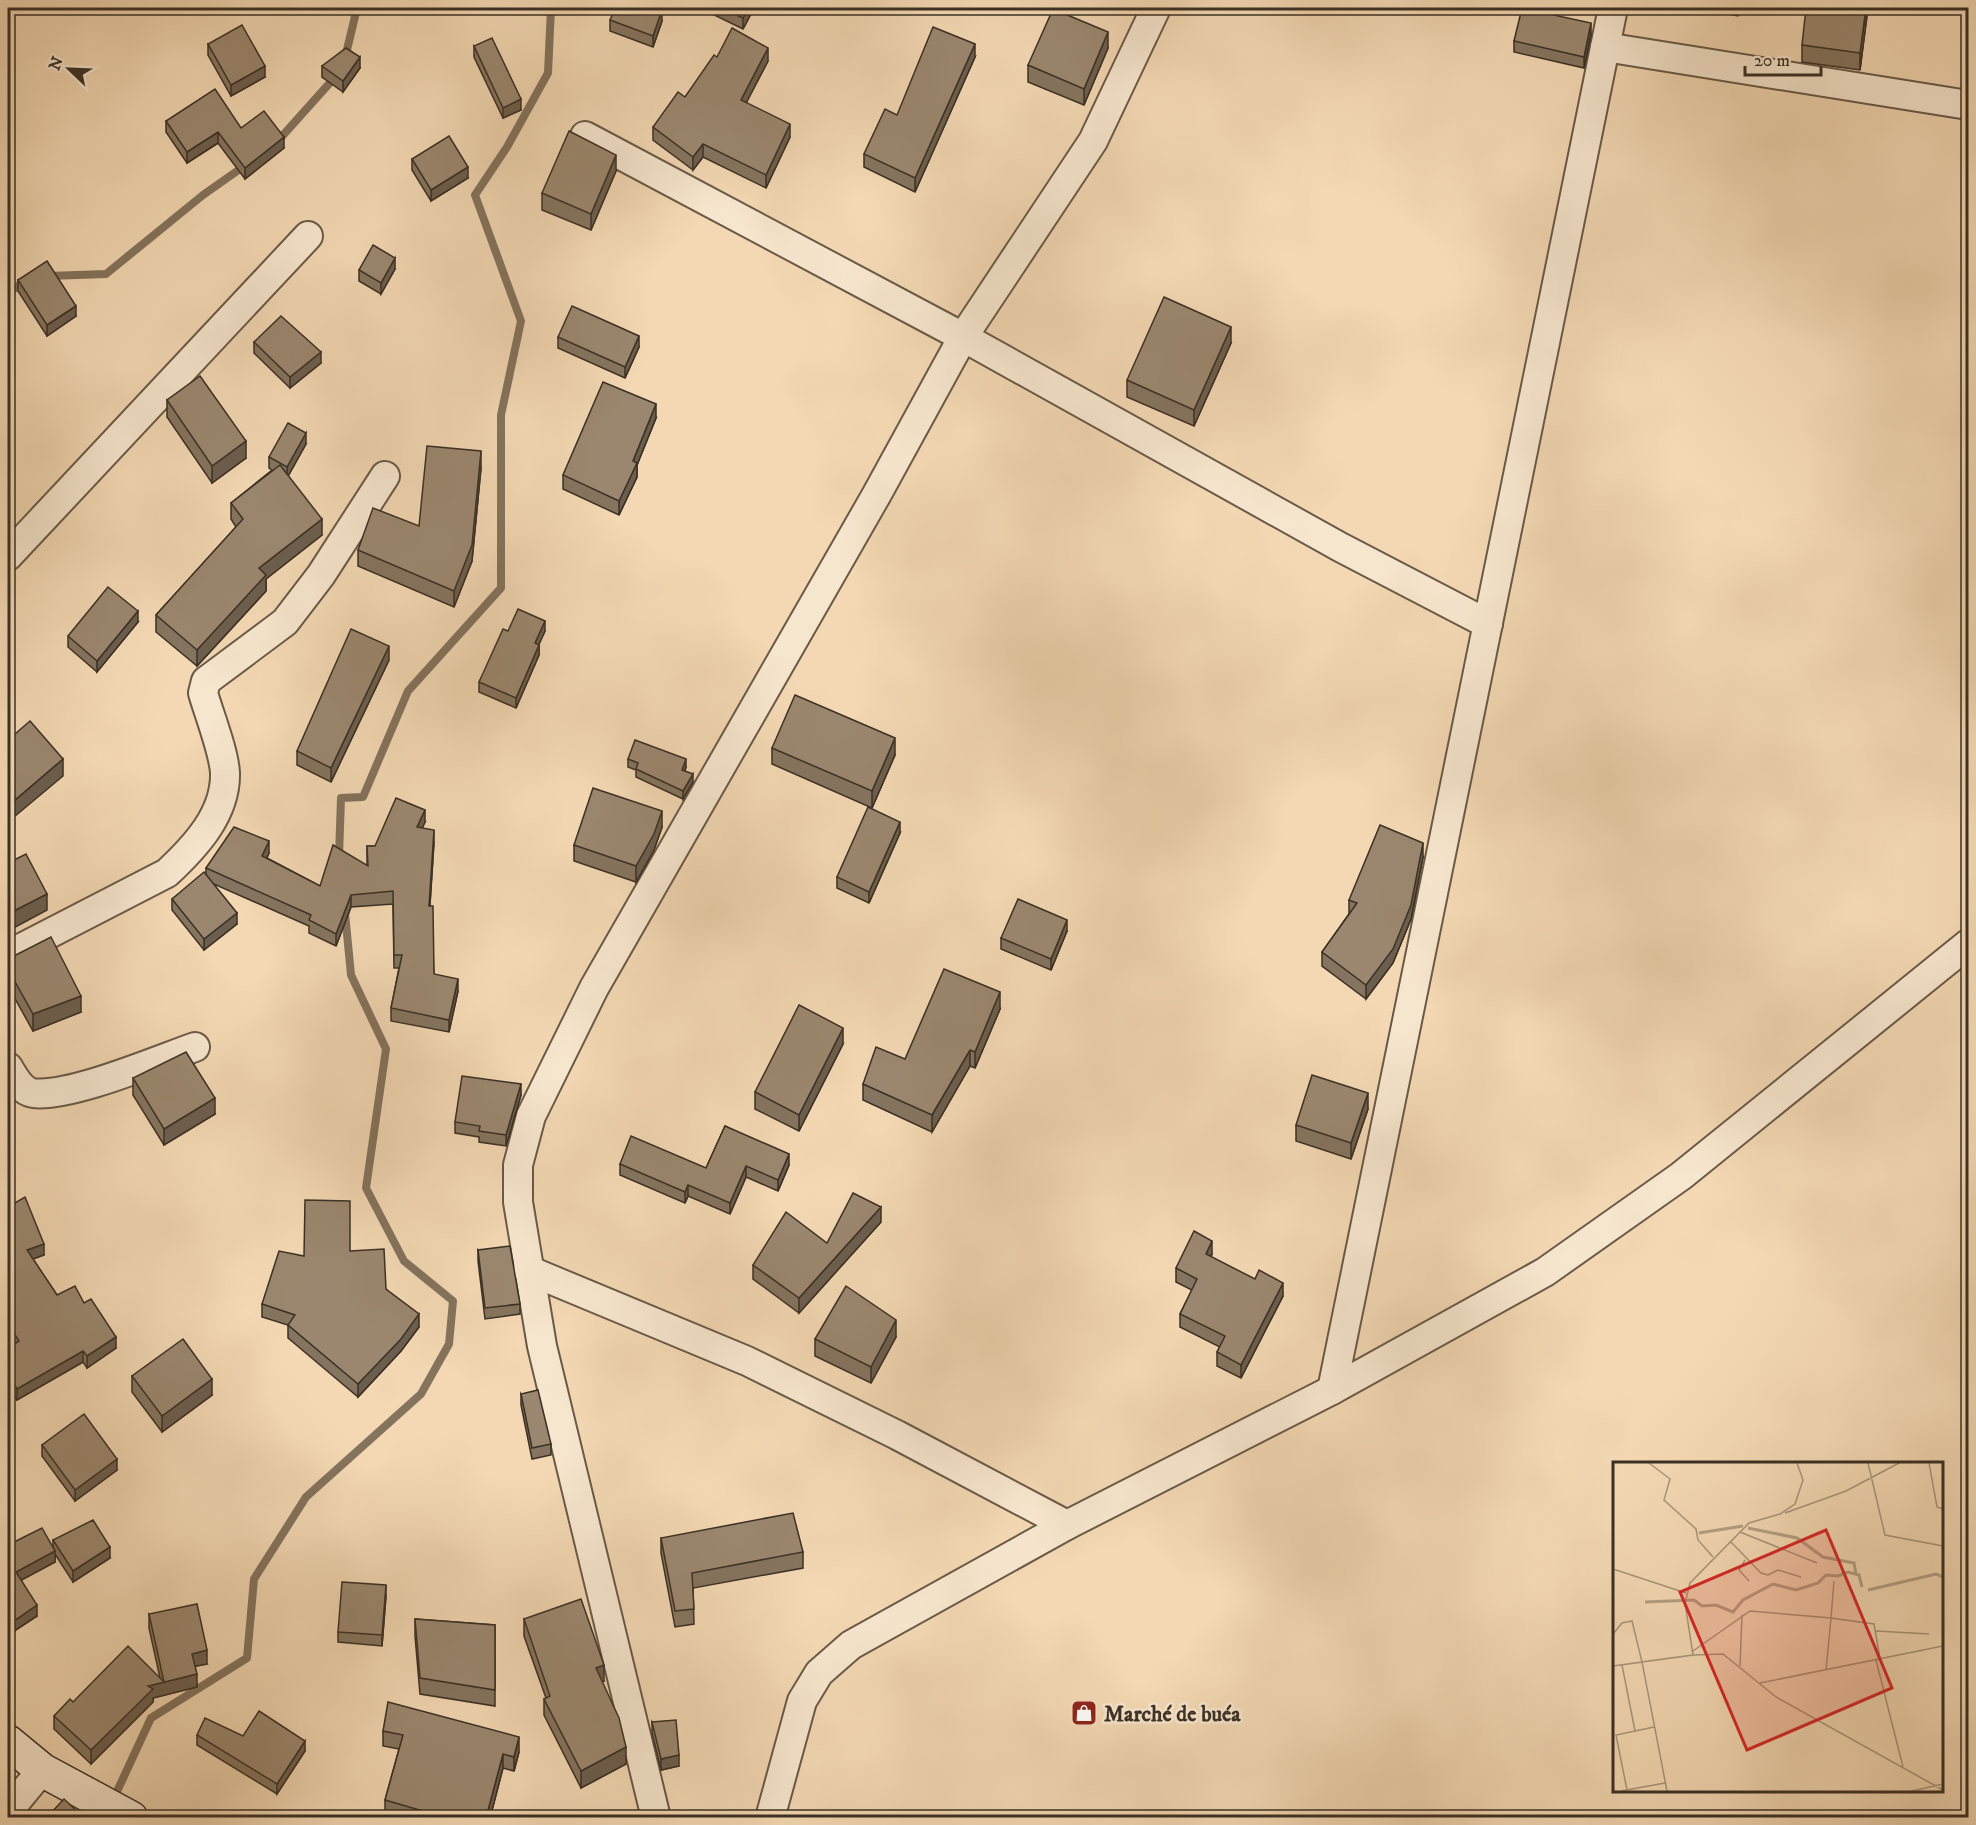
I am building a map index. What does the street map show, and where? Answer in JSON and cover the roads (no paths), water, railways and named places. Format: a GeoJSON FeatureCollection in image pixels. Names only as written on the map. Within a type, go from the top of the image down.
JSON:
{"type":"FeatureCollection","features":[{"type":"Feature","properties":{"kind":"street"},"geometry":{"type":"LineString","coordinates":[[657,1818],[542,1346],[528,1270],[518,1202],[518,1165],[531,1116],[594,988],[877,494],[963,337],[1093,141],[1156,8]]}},
{"type":"Feature","properties":{"kind":"street"},"geometry":{"type":"LineString","coordinates":[[1332,1389],[1613,8]]}},
{"type":"Feature","properties":{"kind":"street"},"geometry":{"type":"LineString","coordinates":[[1605,47],[1968,105]]}},
{"type":"Feature","properties":{"kind":"street"},"geometry":{"type":"LineString","coordinates":[[585,136],[963,337],[1340,547],[1488,624]]}},
{"type":"Feature","properties":{"kind":"street"},"geometry":{"type":"LineString","coordinates":[[8,556],[308,236]]}},
{"type":"Feature","properties":{"kind":"street"},"geometry":{"type":"LineString","coordinates":[[8,955],[167,873],[188,854],[220,809],[225,772],[203,693],[206,681],[285,622],[321,575],[385,476]]}},
{"type":"Feature","properties":{"kind":"street"},"geometry":{"type":"LineString","coordinates":[[770,1818],[802,1701],[819,1673],[850,1645],[1067,1525],[1332,1389],[1545,1272],[1681,1176],[1968,944]]}},
{"type":"Feature","properties":{"kind":"street"},"geometry":{"type":"LineString","coordinates":[[8,1067],[18,1083],[31,1093],[50,1092],[104,1080],[195,1047]]}},
{"type":"Feature","properties":{"kind":"street"},"geometry":{"type":"LineString","coordinates":[[528,1270],[747,1361],[897,1435],[1067,1525]]}},
{"type":"Feature","properties":{"kind":"street"},"geometry":{"type":"LineString","coordinates":[[8,1742],[42,1770],[131,1818]]}},
{"type":"Feature","properties":{"kind":"street"},"geometry":{"type":"LineString","coordinates":[[8,1810],[42,1770]]}},
{"type":"Feature","properties":{"kind":"waterway"},"geometry":{"type":"LineString","coordinates":[[345,58],[357,8]]}},
{"type":"Feature","properties":{"kind":"waterway"},"geometry":{"type":"LineString","coordinates":[[339,856],[341,798],[363,797],[408,691],[501,588],[501,415],[521,321],[475,195],[507,147],[548,73],[551,8]]}},
{"type":"Feature","properties":{"kind":"waterway"},"geometry":{"type":"LineString","coordinates":[[276,143],[336,76]]}},
{"type":"Feature","properties":{"kind":"waterway"},"geometry":{"type":"LineString","coordinates":[[48,276],[106,274],[203,195],[247,164]]}},
{"type":"Feature","properties":{"kind":"waterway"},"geometry":{"type":"LineString","coordinates":[[8,294],[25,280]]}},
{"type":"Feature","properties":{"kind":"waterway"},"geometry":{"type":"LineString","coordinates":[[113,1800],[151,1718],[247,1658],[254,1579],[306,1497],[421,1394],[449,1344],[453,1301],[404,1261],[366,1188],[386,1049],[351,975],[345,913]]}},
{"type":"Feature","properties":{"kind":"place","name":"Marché de buéa"},"geometry":{"type":"Point","coordinates":[1084,1713]}}]}
